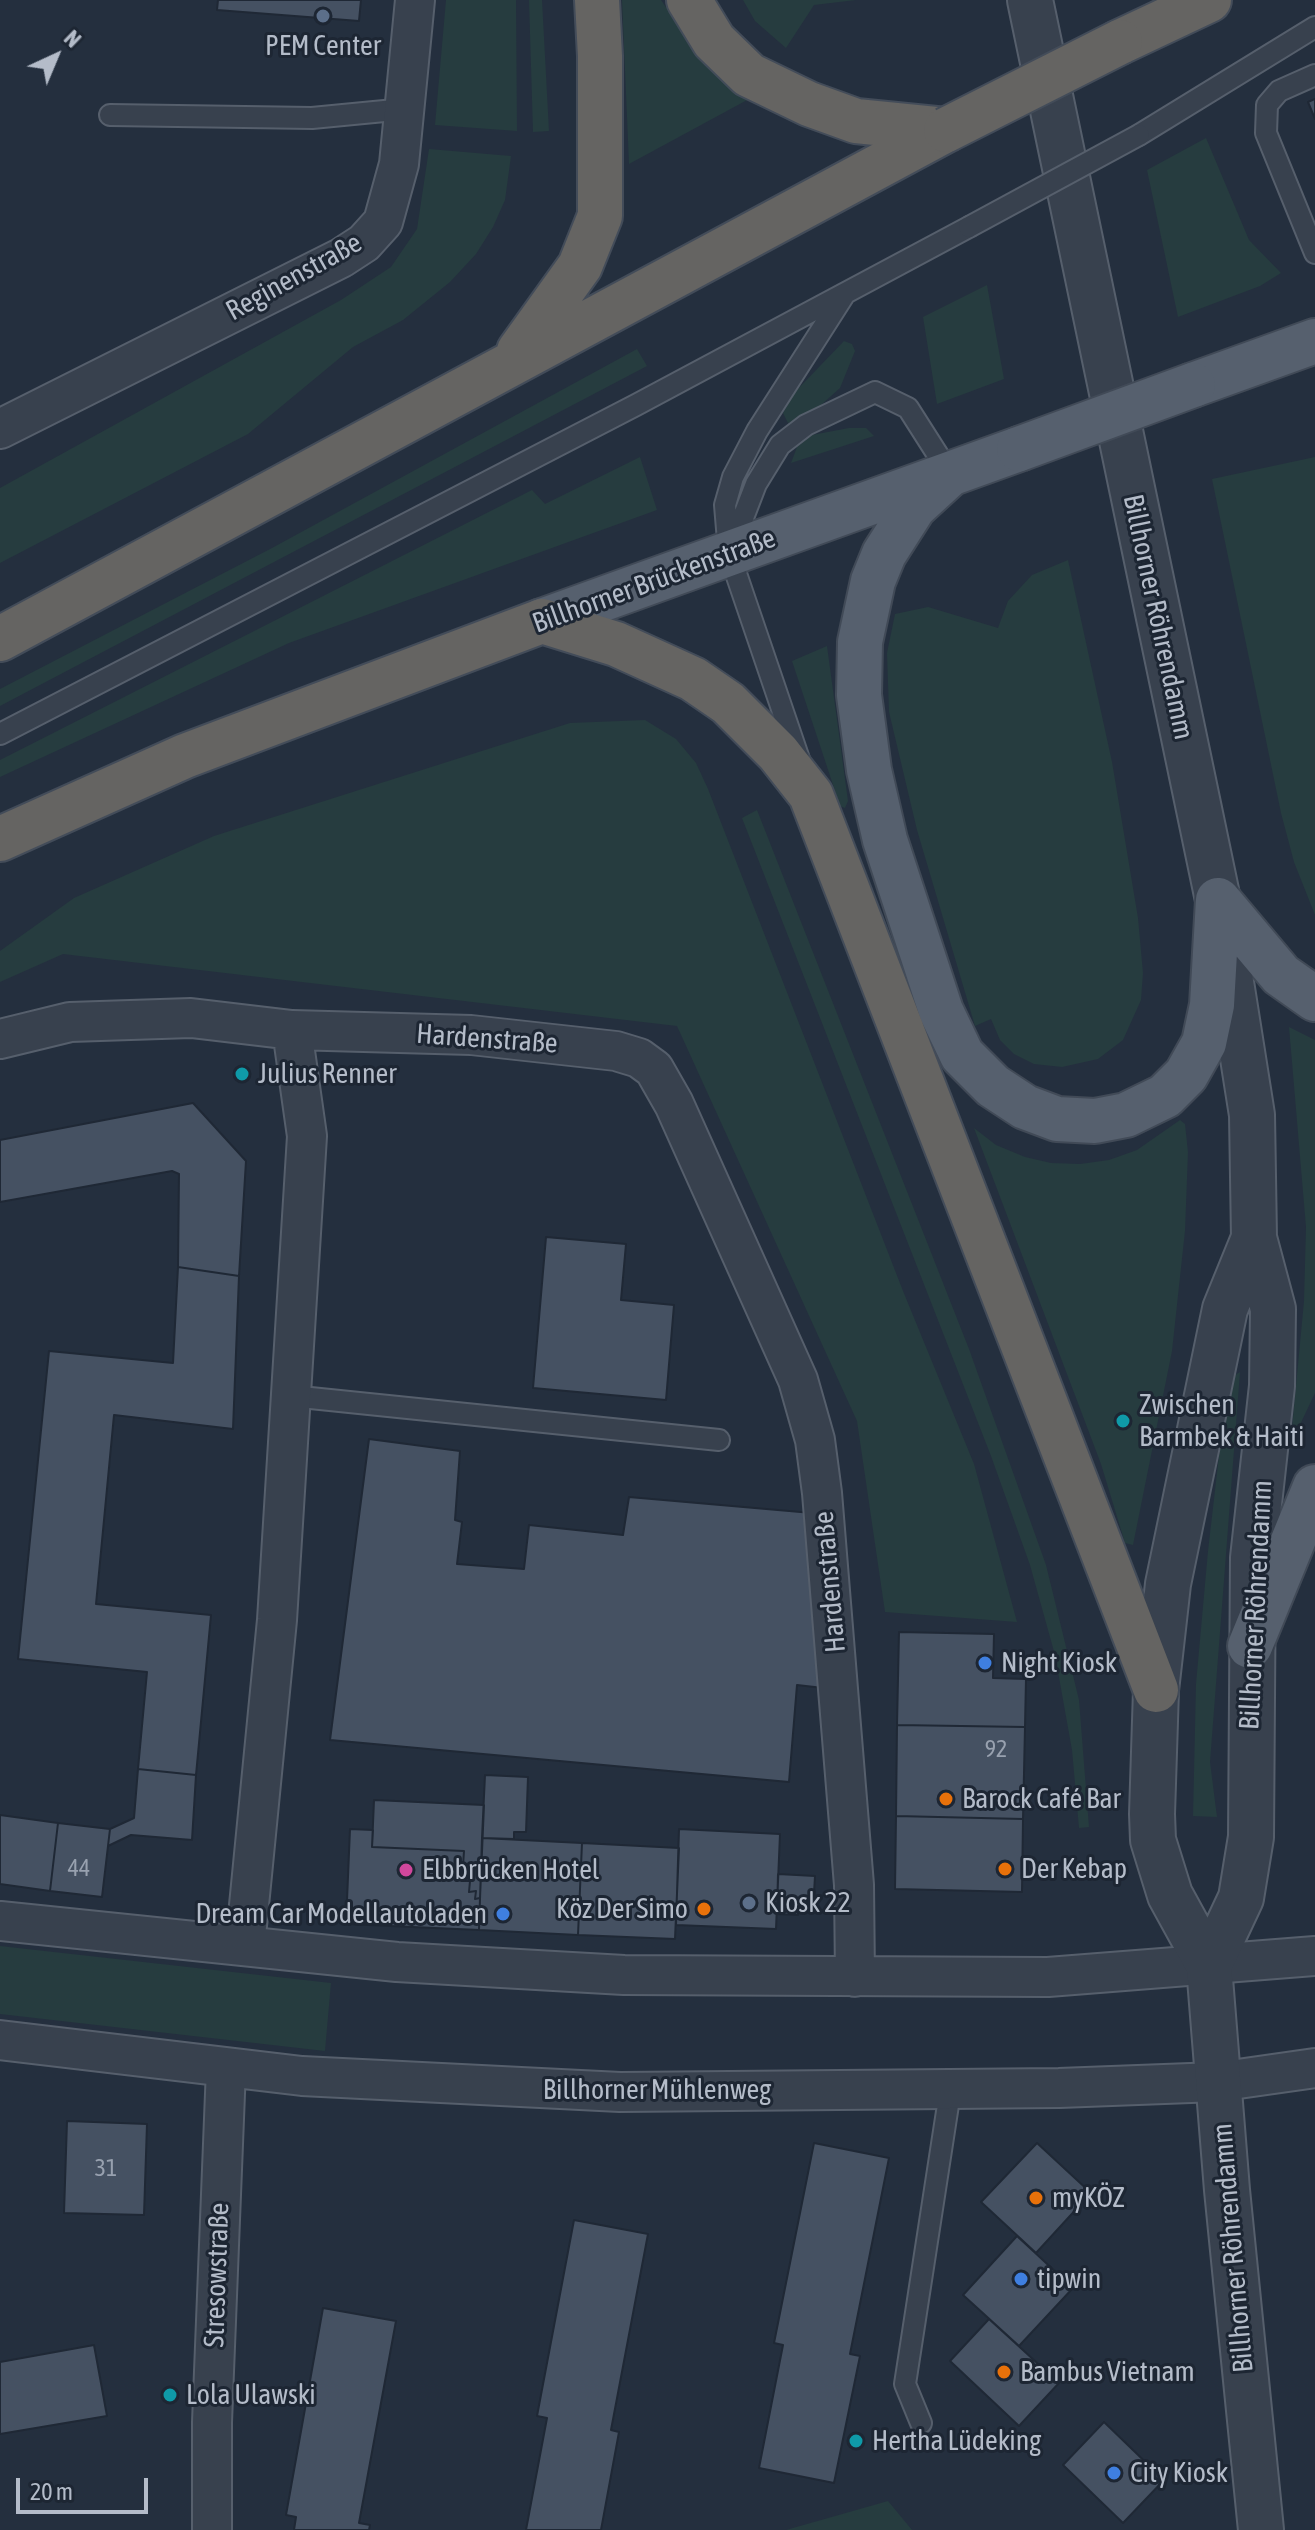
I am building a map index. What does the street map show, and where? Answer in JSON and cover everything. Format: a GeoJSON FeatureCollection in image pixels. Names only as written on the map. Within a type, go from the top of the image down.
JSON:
{"type":"FeatureCollection","features":[{"type":"Feature","properties":{"kind":"highway"},"geometry":{"type":"LineString","coordinates":[[511,363],[580,266],[600,216],[597,0]]}},
{"type":"Feature","properties":{"kind":"highway"},"geometry":{"type":"LineString","coordinates":[[689,0],[714,41],[749,75],[809,104],[856,121],[946,130]]}},
{"type":"Feature","properties":{"kind":"highway"},"geometry":{"type":"LineString","coordinates":[[0,639],[946,130],[1209,0]]}},
{"type":"Feature","properties":{"kind":"highway"},"geometry":{"type":"LineString","coordinates":[[542,621],[616,644],[693,679],[728,703],[778,753],[811,795],[1156,1690]]}},
{"type":"Feature","properties":{"kind":"highway","name":"Billhorner Brückenstraße"},"geometry":{"type":"LineString","coordinates":[[0,839],[185,756],[542,621]]}},
{"type":"Feature","properties":{"kind":"main road","name":"Billhorner Brückenstraße"},"geometry":{"type":"LineString","coordinates":[[542,621],[1315,341]]}},
{"type":"Feature","properties":{"kind":"main road"},"geometry":{"type":"LineString","coordinates":[[950,474],[914,507],[884,554],[873,581],[860,642],[859,695],[869,770],[885,840],[941,1011],[962,1055],[993,1086],[1025,1107],[1057,1119],[1095,1121],[1126,1115],[1165,1096],[1186,1075],[1204,1043],[1212,1005],[1218,900]]}},
{"type":"Feature","properties":{"kind":"main road"},"geometry":{"type":"LineString","coordinates":[[1218,900],[1281,975],[1315,999]]}},
{"type":"Feature","properties":{"kind":"main road"},"geometry":{"type":"LineString","coordinates":[[1250,1646],[1315,1487]]}},
{"type":"Feature","properties":{"kind":"street","name":"Reginenstraße"},"geometry":{"type":"LineString","coordinates":[[0,429],[341,258],[364,243],[383,222],[390,203],[405,109],[415,0]]}},
{"type":"Feature","properties":{"kind":"street","name":"Billhorner Röhrendamm"},"geometry":{"type":"LineString","coordinates":[[1030,0],[1218,900],[1252,1115],[1254,1238],[1273,1309],[1272,1386],[1253,1558],[1251,1837],[1241,1898],[1209,1966]]}},
{"type":"Feature","properties":{"kind":"street","name":"Hardenstraße"},"geometry":{"type":"LineString","coordinates":[[0,1039],[70,1022],[176,1018],[292,1030],[471,1035],[616,1051],[639,1058],[662,1081],[798,1380],[815,1440],[854,1885],[855,1977]]}},
{"type":"Feature","properties":{"kind":"street"},"geometry":{"type":"LineString","coordinates":[[245,1946],[277,1620],[307,1136],[292,1030]]}},
{"type":"Feature","properties":{"kind":"street","name":"Billhorner Röhrendamm"},"geometry":{"type":"LineString","coordinates":[[1254,1238],[1225,1309],[1168,1584],[1156,1690],[1153,1840],[1170,1895],[1209,1966],[1217,2082],[1261,2530]]}},
{"type":"Feature","properties":{"kind":"street"},"geometry":{"type":"LineString","coordinates":[[0,1921],[397,1962],[624,1975],[1048,1977],[1315,1956]]}},
{"type":"Feature","properties":{"kind":"street","name":"Billhorner Mühlenweg"},"geometry":{"type":"LineString","coordinates":[[0,2040],[226,2068],[507,2089],[709,2093],[842,2089],[950,2092],[1217,2082],[1315,2068]]}},
{"type":"Feature","properties":{"kind":"street","name":"Stresowstraße"},"geometry":{"type":"LineString","coordinates":[[212,2530],[212,2422],[226,2068]]}},
{"type":"Feature","properties":{"kind":"lane"},"geometry":{"type":"LineString","coordinates":[[0,734],[636,405],[969,227],[1139,135],[1315,27]]}},
{"type":"Feature","properties":{"kind":"lane"},"geometry":{"type":"LineString","coordinates":[[1315,75],[1279,91],[1267,105],[1266,133],[1315,253]]}},
{"type":"Feature","properties":{"kind":"lane"},"geometry":{"type":"LineString","coordinates":[[110,115],[312,118],[405,109]]}},
{"type":"Feature","properties":{"kind":"lane"},"geometry":{"type":"LineString","coordinates":[[811,795],[729,553],[725,505],[733,477],[757,431],[846,292]]}},
{"type":"Feature","properties":{"kind":"lane"},"geometry":{"type":"LineString","coordinates":[[729,553],[756,484],[780,445],[806,425],[875,392],[908,408],[950,474]]}},
{"type":"Feature","properties":{"kind":"lane"},"geometry":{"type":"LineString","coordinates":[[291,1396],[719,1440]]}},
{"type":"Feature","properties":{"kind":"lane"},"geometry":{"type":"LineString","coordinates":[[921,2423],[905,2384],[950,2092]]}},
{"type":"Feature","properties":{"kind":"green space"},"geometry":{"type":"Polygon","coordinates":[[[446,0],[516,0],[517,131],[435,125],[446,0]]]}},
{"type":"Feature","properties":{"kind":"green space"},"geometry":{"type":"Polygon","coordinates":[[[529,0],[542,0],[549,131],[533,132],[529,0]]]}},
{"type":"Feature","properties":{"kind":"green space"},"geometry":{"type":"Polygon","coordinates":[[[622,0],[661,0],[700,57],[749,99],[629,164],[622,0]]]}},
{"type":"Feature","properties":{"kind":"green space"},"geometry":{"type":"Polygon","coordinates":[[[743,0],[856,0],[814,5],[786,48],[755,21],[743,0]]]}},
{"type":"Feature","properties":{"kind":"green space"},"geometry":{"type":"Polygon","coordinates":[[[1206,138],[1249,240],[1281,273],[1260,286],[1178,317],[1147,170],[1206,138]]]}},
{"type":"Feature","properties":{"kind":"green space"},"geometry":{"type":"Polygon","coordinates":[[[429,149],[511,156],[505,200],[493,227],[476,254],[450,282],[403,320],[353,347],[248,434],[0,563],[0,488],[341,300],[391,267],[417,229],[429,149]]]}},
{"type":"Feature","properties":{"kind":"green space"},"geometry":{"type":"Polygon","coordinates":[[[987,285],[1004,379],[937,404],[923,317],[987,285]]]}},
{"type":"Feature","properties":{"kind":"green space"},"geometry":{"type":"Polygon","coordinates":[[[844,341],[852,344],[855,351],[840,388],[811,414],[788,423],[783,413],[794,393],[844,341]]]}},
{"type":"Feature","properties":{"kind":"green space"},"geometry":{"type":"Polygon","coordinates":[[[637,349],[647,366],[0,706],[0,689],[272,548],[637,349]]]}},
{"type":"Feature","properties":{"kind":"green space"},"geometry":{"type":"Polygon","coordinates":[[[866,428],[874,436],[791,463],[797,447],[812,435],[866,428]]]}},
{"type":"Feature","properties":{"kind":"green space"},"geometry":{"type":"Polygon","coordinates":[[[640,457],[657,510],[289,643],[0,777],[0,760],[532,490],[545,504],[640,457]]]}},
{"type":"Feature","properties":{"kind":"green space"},"geometry":{"type":"Polygon","coordinates":[[[1315,457],[1315,915],[1294,862],[1281,813],[1212,479],[1315,457]]]}},
{"type":"Feature","properties":{"kind":"green space"},"geometry":{"type":"Polygon","coordinates":[[[1068,560],[1112,762],[1138,918],[1143,973],[1141,1000],[1123,1040],[1098,1059],[1062,1067],[1034,1064],[1014,1054],[1000,1040],[991,1019],[975,1026],[917,830],[889,712],[887,653],[895,614],[928,607],[998,628],[1008,601],[1032,575],[1068,560]]]}},
{"type":"Feature","properties":{"kind":"green space"},"geometry":{"type":"Polygon","coordinates":[[[827,646],[848,801],[845,808],[840,806],[792,661],[827,646]]]}},
{"type":"Feature","properties":{"kind":"green space"},"geometry":{"type":"Polygon","coordinates":[[[645,720],[676,739],[696,763],[708,789],[903,1291],[974,1464],[1017,1622],[885,1612],[857,1421],[677,1026],[63,954],[0,982],[0,951],[74,898],[214,836],[570,723],[645,720]]]}},
{"type":"Feature","properties":{"kind":"green space"},"geometry":{"type":"Polygon","coordinates":[[[757,810],[969,1349],[1046,1565],[1079,1700],[1089,1827],[1079,1828],[1072,1750],[1055,1655],[1030,1565],[991,1456],[742,818],[757,810]]]}},
{"type":"Feature","properties":{"kind":"green space"},"geometry":{"type":"Polygon","coordinates":[[[1289,1027],[1315,1040],[1315,1393],[1297,1431],[1292,1428],[1304,1301],[1306,1227],[1289,1027]]]}},
{"type":"Feature","properties":{"kind":"green space"},"geometry":{"type":"Polygon","coordinates":[[[1180,1120],[1185,1124],[1188,1152],[1185,1231],[1172,1351],[1133,1545],[1125,1543],[1101,1464],[974,1128],[996,1145],[1025,1157],[1051,1163],[1080,1164],[1109,1160],[1137,1150],[1180,1120]]]}},
{"type":"Feature","properties":{"kind":"green space"},"geometry":{"type":"Polygon","coordinates":[[[1240,1372],[1210,1762],[1217,1817],[1193,1816],[1196,1684],[1208,1551],[1223,1421],[1232,1377],[1240,1372]]]}},
{"type":"Feature","properties":{"kind":"green space"},"geometry":{"type":"Polygon","coordinates":[[[0,1946],[331,1983],[325,2051],[0,2014],[0,1946]]]}},
{"type":"Feature","properties":{"kind":"green space"},"geometry":{"type":"Polygon","coordinates":[[[888,2501],[912,2530],[786,2530],[888,2501]]]}},
{"type":"Feature","properties":{"kind":"building","name":"PEM Center"},"geometry":{"type":"Polygon","coordinates":[[[218,0],[361,0],[359,21],[217,10],[218,0]]]}},
{"type":"Feature","properties":{"kind":"building"},"geometry":{"type":"Polygon","coordinates":[[[1315,99],[1315,119],[1308,102],[1315,99]]]}},
{"type":"Feature","properties":{"kind":"building"},"geometry":{"type":"Polygon","coordinates":[[[193,1103],[246,1161],[239,1276],[178,1267],[179,1174],[172,1171],[0,1202],[0,1140],[193,1103]]]}},
{"type":"Feature","properties":{"kind":"building"},"geometry":{"type":"Polygon","coordinates":[[[546,1237],[626,1244],[621,1300],[674,1305],[666,1400],[533,1388],[546,1237]]]}},
{"type":"Feature","properties":{"kind":"building"},"geometry":{"type":"Polygon","coordinates":[[[178,1267],[239,1276],[233,1429],[114,1415],[96,1604],[211,1615],[196,1775],[138,1769],[147,1672],[18,1659],[49,1351],[173,1363],[178,1267]]]}},
{"type":"Feature","properties":{"kind":"building"},"geometry":{"type":"Polygon","coordinates":[[[369,1439],[460,1451],[455,1520],[462,1522],[457,1564],[524,1569],[529,1525],[623,1535],[629,1497],[812,1513],[832,1689],[797,1685],[789,1782],[330,1740],[369,1439]]]}},
{"type":"Feature","properties":{"kind":"building"},"geometry":{"type":"Polygon","coordinates":[[[899,1632],[994,1634],[993,1678],[1026,1679],[1025,1727],[897,1725],[899,1632]]]}},
{"type":"Feature","properties":{"kind":"building"},"geometry":{"type":"Polygon","coordinates":[[[897,1725],[1025,1727],[1023,1819],[896,1816],[897,1725]]]}},
{"type":"Feature","properties":{"kind":"building"},"geometry":{"type":"Polygon","coordinates":[[[138,1769],[196,1775],[192,1840],[131,1835],[108,1846],[110,1829],[134,1818],[138,1769]]]}},
{"type":"Feature","properties":{"kind":"building"},"geometry":{"type":"Polygon","coordinates":[[[485,1775],[528,1777],[526,1832],[514,1832],[514,1839],[482,1838],[485,1775]]]}},
{"type":"Feature","properties":{"kind":"building"},"geometry":{"type":"Polygon","coordinates":[[[374,1800],[484,1805],[480,1898],[475,1899],[476,1891],[469,1892],[470,1881],[462,1881],[464,1851],[372,1847],[374,1800]]]}},
{"type":"Feature","properties":{"kind":"building"},"geometry":{"type":"Polygon","coordinates":[[[0,1815],[58,1823],[50,1891],[0,1884],[0,1815]]]}},
{"type":"Feature","properties":{"kind":"building"},"geometry":{"type":"Polygon","coordinates":[[[896,1816],[1023,1819],[1022,1892],[895,1889],[896,1816]]]}},
{"type":"Feature","properties":{"kind":"building"},"geometry":{"type":"Polygon","coordinates":[[[58,1823],[110,1829],[102,1897],[50,1891],[58,1823]]]}},
{"type":"Feature","properties":{"kind":"building","name":"Elbbrücken Hotel"},"geometry":{"type":"Polygon","coordinates":[[[350,1829],[373,1830],[372,1847],[464,1851],[462,1881],[470,1881],[469,1892],[476,1891],[475,1899],[480,1898],[479,1930],[346,1924],[350,1829]]]}},
{"type":"Feature","properties":{"kind":"building"},"geometry":{"type":"Polygon","coordinates":[[[679,1829],[780,1834],[776,1929],[676,1925],[679,1829]]]}},
{"type":"Feature","properties":{"kind":"building"},"geometry":{"type":"Polygon","coordinates":[[[482,1838],[582,1843],[578,1935],[479,1930],[482,1838]]]}},
{"type":"Feature","properties":{"kind":"building"},"geometry":{"type":"Polygon","coordinates":[[[582,1843],[679,1848],[675,1939],[578,1935],[582,1843]]]}},
{"type":"Feature","properties":{"kind":"building"},"geometry":{"type":"Polygon","coordinates":[[[778,1874],[815,1876],[813,1911],[798,1910],[798,1915],[777,1914],[778,1874]]]}},
{"type":"Feature","properties":{"kind":"building"},"geometry":{"type":"Polygon","coordinates":[[[67,2121],[147,2124],[144,2215],[64,2213],[67,2121]]]}},
{"type":"Feature","properties":{"kind":"building"},"geometry":{"type":"Polygon","coordinates":[[[814,2143],[889,2158],[850,2354],[860,2356],[834,2483],[759,2468],[783,2345],[774,2343],[814,2143]]]}},
{"type":"Feature","properties":{"kind":"building","name":"myKÖZ"},"geometry":{"type":"Polygon","coordinates":[[[1037,2143],[1091,2193],[1036,2253],[981,2202],[1037,2143]]]}},
{"type":"Feature","properties":{"kind":"building"},"geometry":{"type":"Polygon","coordinates":[[[574,2220],[648,2234],[611,2430],[619,2432],[601,2530],[526,2530],[547,2418],[537,2416],[574,2220]]]}},
{"type":"Feature","properties":{"kind":"building"},"geometry":{"type":"Polygon","coordinates":[[[1017,2236],[1073,2288],[1019,2346],[963,2295],[1017,2236]]]}},
{"type":"Feature","properties":{"kind":"building"},"geometry":{"type":"Polygon","coordinates":[[[323,2308],[396,2321],[359,2523],[370,2525],[369,2530],[294,2530],[296,2517],[286,2515],[323,2308]]]}},
{"type":"Feature","properties":{"kind":"building","name":"Bambus Vietnam"},"geometry":{"type":"Polygon","coordinates":[[[989,2319],[1059,2383],[1019,2426],[950,2361],[989,2319]]]}},
{"type":"Feature","properties":{"kind":"building"},"geometry":{"type":"Polygon","coordinates":[[[94,2345],[107,2416],[0,2434],[0,2362],[94,2345]]]}},
{"type":"Feature","properties":{"kind":"building","name":"City Kiosk"},"geometry":{"type":"Polygon","coordinates":[[[1104,2422],[1164,2480],[1123,2523],[1063,2465],[1104,2422]]]}},
{"type":"Feature","properties":{"kind":"place","name":"PEM Center"},"geometry":{"type":"Point","coordinates":[323,16]}},
{"type":"Feature","properties":{"kind":"place","name":"Julius Renner"},"geometry":{"type":"Point","coordinates":[242,1074]}},
{"type":"Feature","properties":{"kind":"place","name":"Zwischen Barmbek & Haiti"},"geometry":{"type":"Point","coordinates":[1123,1421]}},
{"type":"Feature","properties":{"kind":"place","name":"Night Kiosk"},"geometry":{"type":"Point","coordinates":[985,1663]}},
{"type":"Feature","properties":{"kind":"place","name":"Barock Café Bar"},"geometry":{"type":"Point","coordinates":[946,1799]}},
{"type":"Feature","properties":{"kind":"place","name":"Der Kebap"},"geometry":{"type":"Point","coordinates":[1005,1869]}},
{"type":"Feature","properties":{"kind":"place","name":"Elbbrücken Hotel"},"geometry":{"type":"Point","coordinates":[406,1870]}},
{"type":"Feature","properties":{"kind":"place","name":"Kiosk 22"},"geometry":{"type":"Point","coordinates":[749,1903]}},
{"type":"Feature","properties":{"kind":"place","name":"Köz Der Simo"},"geometry":{"type":"Point","coordinates":[704,1909]}},
{"type":"Feature","properties":{"kind":"place","name":"Dream Car Modellautoladen"},"geometry":{"type":"Point","coordinates":[503,1914]}},
{"type":"Feature","properties":{"kind":"place","name":"myKÖZ"},"geometry":{"type":"Point","coordinates":[1036,2198]}},
{"type":"Feature","properties":{"kind":"place","name":"tipwin"},"geometry":{"type":"Point","coordinates":[1021,2279]}},
{"type":"Feature","properties":{"kind":"place","name":"Bambus Vietnam"},"geometry":{"type":"Point","coordinates":[1004,2372]}},
{"type":"Feature","properties":{"kind":"place","name":"Lola Ulawski"},"geometry":{"type":"Point","coordinates":[170,2395]}},
{"type":"Feature","properties":{"kind":"place","name":"Hertha Lüdeking"},"geometry":{"type":"Point","coordinates":[856,2441]}},
{"type":"Feature","properties":{"kind":"place","name":"City Kiosk"},"geometry":{"type":"Point","coordinates":[1114,2473]}}]}
